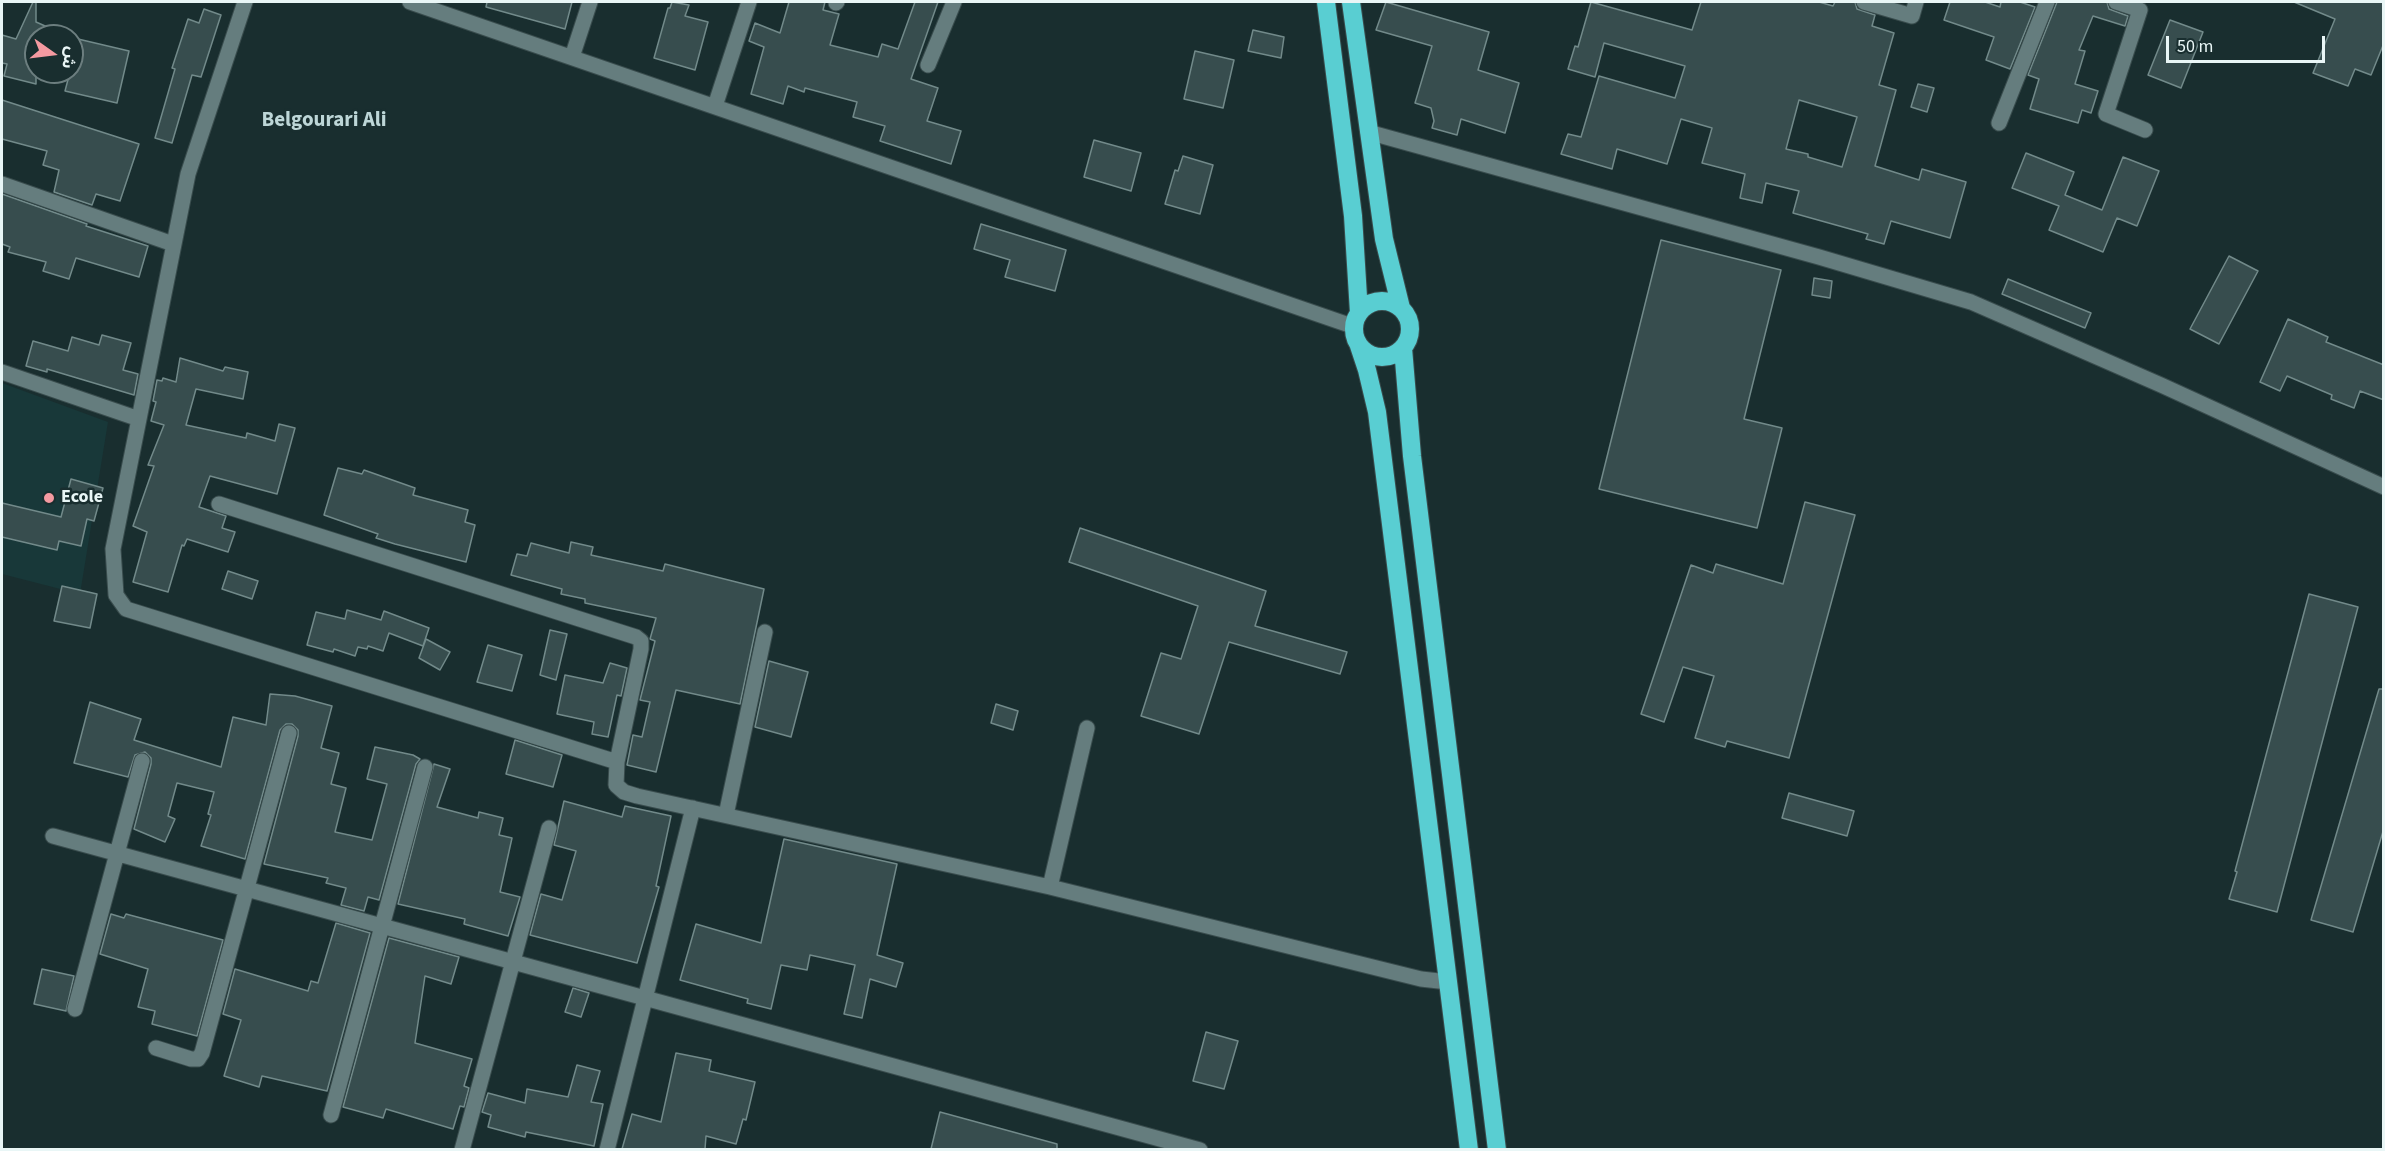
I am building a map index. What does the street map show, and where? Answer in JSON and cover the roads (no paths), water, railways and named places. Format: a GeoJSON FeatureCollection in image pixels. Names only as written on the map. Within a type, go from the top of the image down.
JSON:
{"type":"FeatureCollection","features":[{"type":"Feature","properties":{"kind":"highway"},"geometry":{"type":"LineString","coordinates":[[1326,2],[1353,216],[1357,328],[1377,412],[1469,1149]]}},
{"type":"Feature","properties":{"kind":"highway"},"geometry":{"type":"LineString","coordinates":[[1351,2],[1384,239],[1401,308],[1410,323],[1408,341],[1403,348],[1396,354],[1379,357],[1371,354],[1357,328]]}},
{"type":"Feature","properties":{"kind":"highway"},"geometry":{"type":"LineString","coordinates":[[1357,328],[1366,306],[1384,301],[1401,308]]}},
{"type":"Feature","properties":{"kind":"highway"},"geometry":{"type":"LineString","coordinates":[[1403,348],[1414,467],[1497,1149]]}},
{"type":"Feature","properties":{"kind":"street"},"geometry":{"type":"LineString","coordinates":[[245,2],[188,174],[113,549],[116,595],[126,609],[616,762]]}},
{"type":"Feature","properties":{"kind":"street"},"geometry":{"type":"LineString","coordinates":[[572,57],[590,2]]}},
{"type":"Feature","properties":{"kind":"street"},"geometry":{"type":"LineString","coordinates":[[715,106],[749,2]]}},
{"type":"Feature","properties":{"kind":"street"},"geometry":{"type":"LineString","coordinates":[[928,65],[954,2]]}},
{"type":"Feature","properties":{"kind":"street"},"geometry":{"type":"LineString","coordinates":[[1864,2],[1912,16],[1916,2]]}},
{"type":"Feature","properties":{"kind":"street"},"geometry":{"type":"LineString","coordinates":[[1999,123],[2047,2]]}},
{"type":"Feature","properties":{"kind":"street"},"geometry":{"type":"LineString","coordinates":[[2116,2],[2140,10],[2106,114],[2145,129]]}},
{"type":"Feature","properties":{"kind":"street"},"geometry":{"type":"LineString","coordinates":[[418,3],[1357,328]]}},
{"type":"Feature","properties":{"kind":"street"},"geometry":{"type":"LineString","coordinates":[[1368,132],[1819,257],[1971,302],[2384,487]]}},
{"type":"Feature","properties":{"kind":"street"},"geometry":{"type":"LineString","coordinates":[[2,184],[173,244]]}},
{"type":"Feature","properties":{"kind":"street"},"geometry":{"type":"LineString","coordinates":[[2,372],[139,419]]}},
{"type":"Feature","properties":{"kind":"street"},"geometry":{"type":"LineString","coordinates":[[219,504],[636,637],[641,642],[641,649],[616,762],[616,785],[624,792],[1050,887],[1421,979],[1448,982]]}},
{"type":"Feature","properties":{"kind":"street"},"geometry":{"type":"LineString","coordinates":[[726,815],[765,632]]}},
{"type":"Feature","properties":{"kind":"street"},"geometry":{"type":"LineString","coordinates":[[1050,887],[1087,728]]}},
{"type":"Feature","properties":{"kind":"street"},"geometry":{"type":"LineString","coordinates":[[156,1048],[198,1059],[289,733]]}},
{"type":"Feature","properties":{"kind":"street"},"geometry":{"type":"LineString","coordinates":[[75,1009],[142,761]]}},
{"type":"Feature","properties":{"kind":"street"},"geometry":{"type":"LineString","coordinates":[[331,1115],[425,767]]}},
{"type":"Feature","properties":{"kind":"street"},"geometry":{"type":"LineString","coordinates":[[608,1149],[693,808]]}},
{"type":"Feature","properties":{"kind":"street"},"geometry":{"type":"LineString","coordinates":[[462,1149],[549,828]]}},
{"type":"Feature","properties":{"kind":"street"},"geometry":{"type":"LineString","coordinates":[[53,836],[1200,1149]]}},
{"type":"Feature","properties":{"kind":"place","name":"Ecole"},"geometry":{"type":"Point","coordinates":[49,498]}},
{"type":"Feature","properties":{"kind":"district","name":"Belgourari Ali"},"geometry":{"type":"Point","coordinates":[324,121]}}]}
